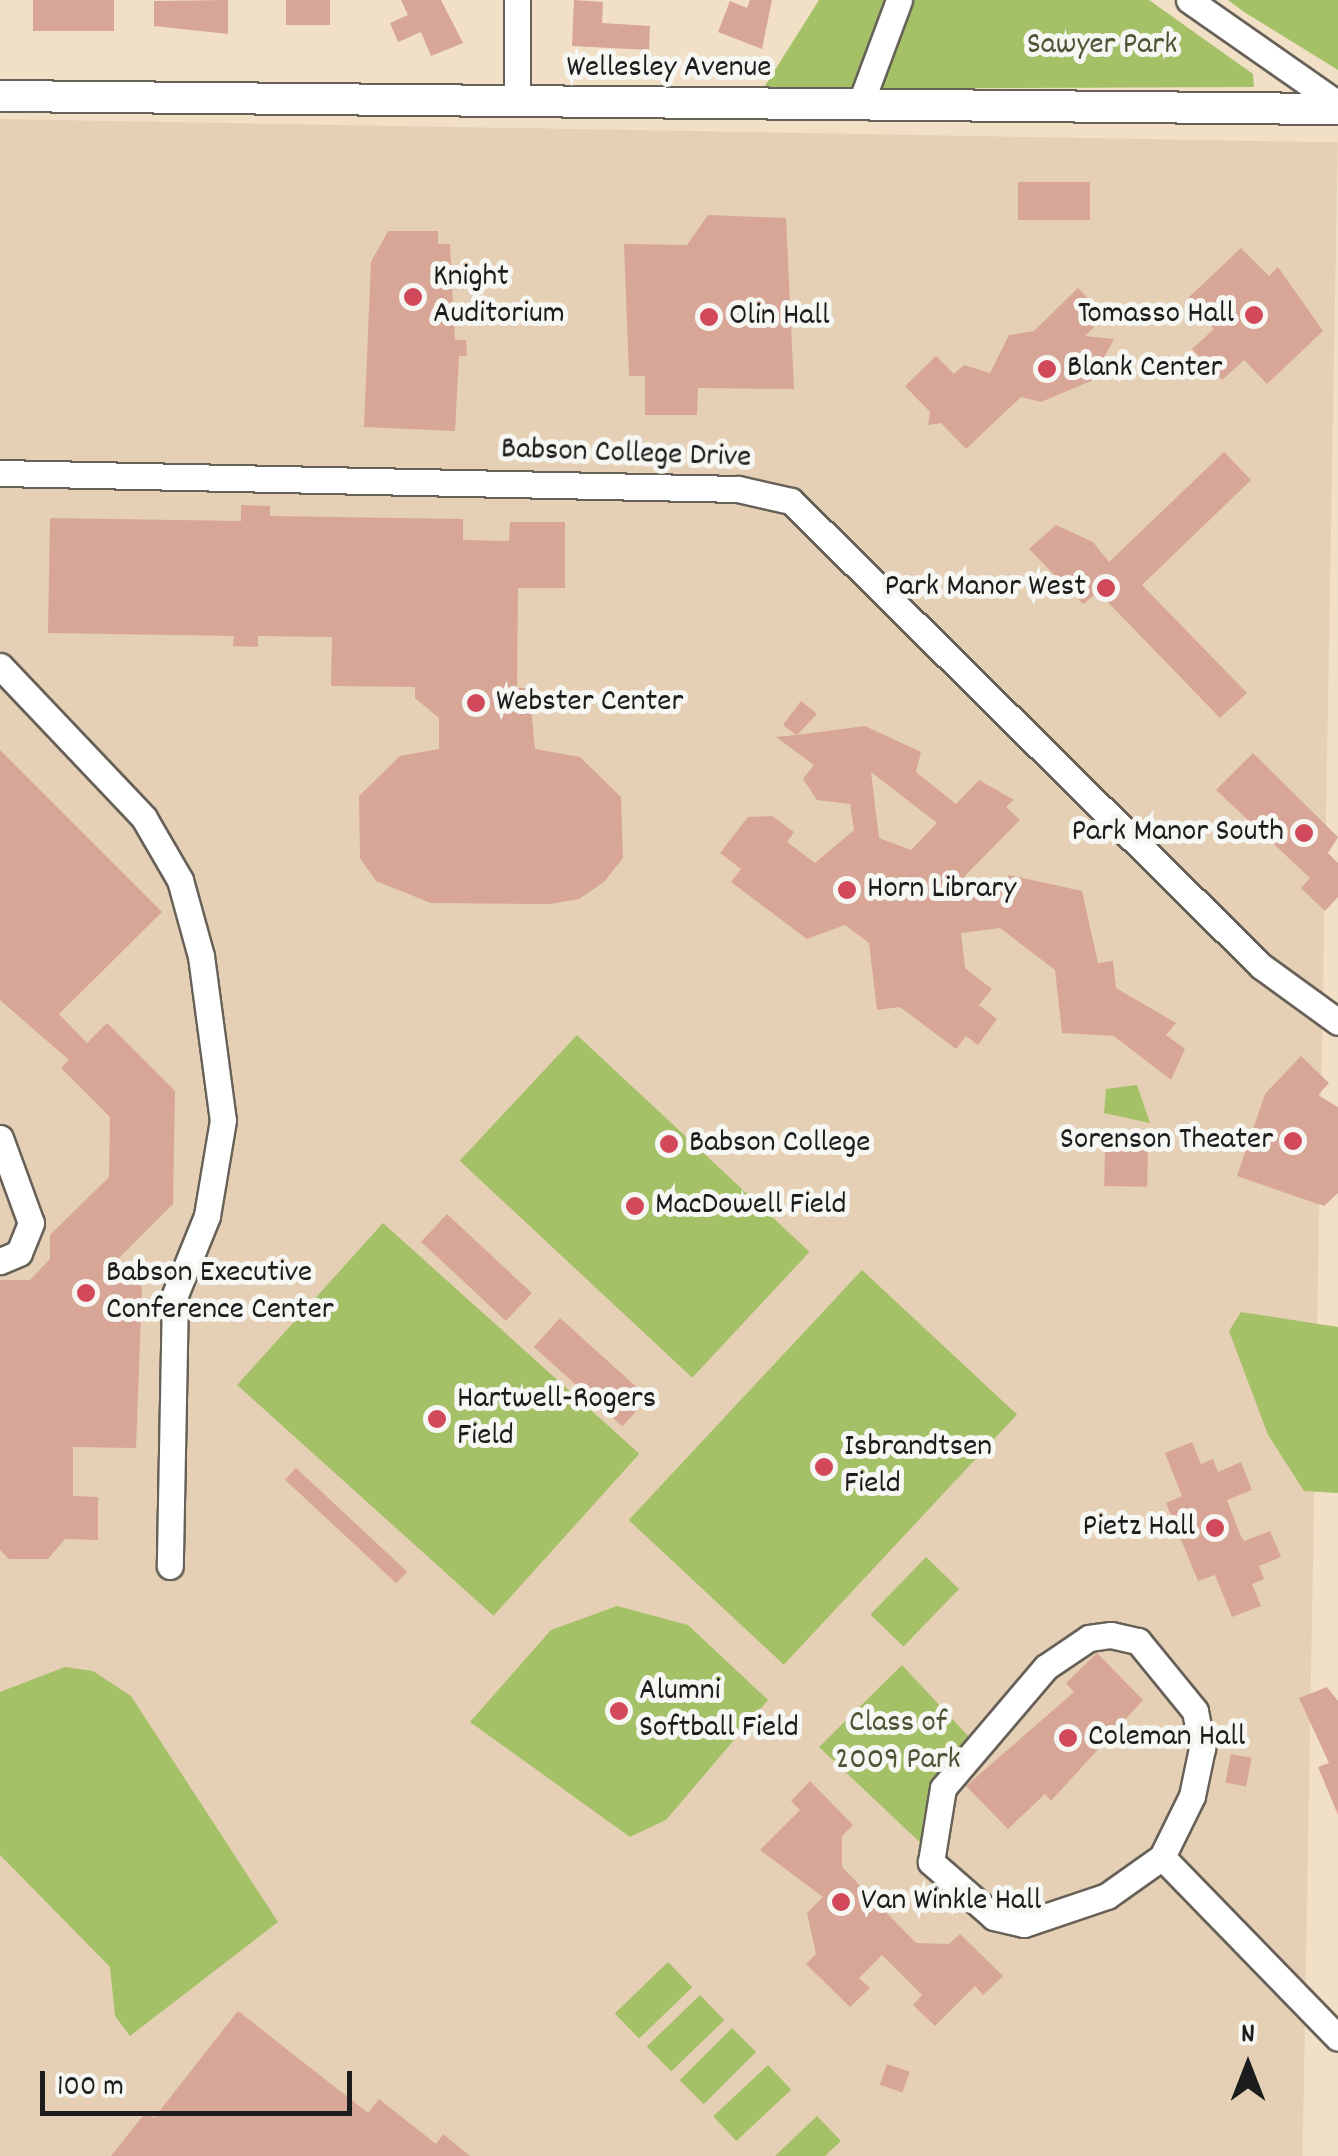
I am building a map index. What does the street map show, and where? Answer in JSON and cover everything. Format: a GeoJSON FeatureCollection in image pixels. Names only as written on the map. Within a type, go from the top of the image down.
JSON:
{"type":"FeatureCollection","features":[{"type":"Feature","properties":{"kind":"main road","name":"Wellesley Avenue"},"geometry":{"type":"LineString","coordinates":[[0,96],[1338,106]]}},
{"type":"Feature","properties":{"kind":"street"},"geometry":{"type":"LineString","coordinates":[[517,0],[517,102]]}},
{"type":"Feature","properties":{"kind":"street"},"geometry":{"type":"LineString","coordinates":[[860,105],[899,0]]}},
{"type":"Feature","properties":{"kind":"street"},"geometry":{"type":"LineString","coordinates":[[1189,0],[1338,106]]}},
{"type":"Feature","properties":{"kind":"street","name":"Babson College Drive"},"geometry":{"type":"LineString","coordinates":[[0,473],[724,488],[791,501],[1261,966],[1338,1022]]}},
{"type":"Feature","properties":{"kind":"street"},"geometry":{"type":"LineString","coordinates":[[0,666],[144,818],[180,880],[201,956],[222,1120],[207,1216],[175,1295],[170,1566]]}},
{"type":"Feature","properties":{"kind":"street"},"geometry":{"type":"LineString","coordinates":[[0,1138],[31,1223],[19,1254],[0,1261]]}},
{"type":"Feature","properties":{"kind":"street"},"geometry":{"type":"LineString","coordinates":[[1110,1635],[1138,1641],[1195,1711],[1198,1776],[1162,1856],[1094,1902],[1024,1924],[994,1918],[931,1862],[943,1788],[978,1739],[1046,1667],[1089,1638],[1110,1635]]}},
{"type":"Feature","properties":{"kind":"street"},"geometry":{"type":"LineString","coordinates":[[1162,1856],[1338,2038]]}},
{"type":"Feature","properties":{"kind":"shaded area","name":"Babson College"},"geometry":{"type":"Polygon","coordinates":[[[0,119],[1338,142],[1303,2156],[0,2156],[0,119]]]}},
{"type":"Feature","properties":{"kind":"green space","name":"Sawyer Park"},"geometry":{"type":"Polygon","coordinates":[[[819,0],[1149,0],[1253,74],[1254,87],[763,89],[819,0]]]}},
{"type":"Feature","properties":{"kind":"green space"},"geometry":{"type":"Polygon","coordinates":[[[1228,0],[1338,0],[1338,70],[1244,12],[1228,0]]]}},
{"type":"Feature","properties":{"kind":"green space","name":"MacDowell Field"},"geometry":{"type":"Polygon","coordinates":[[[577,1035],[810,1252],[692,1378],[460,1161],[577,1035]]]}},
{"type":"Feature","properties":{"kind":"green space"},"geometry":{"type":"Polygon","coordinates":[[[1137,1085],[1150,1123],[1104,1113],[1106,1089],[1137,1085]]]}},
{"type":"Feature","properties":{"kind":"green space","name":"Hartwell-Rogers Field"},"geometry":{"type":"Polygon","coordinates":[[[383,1223],[639,1454],[494,1616],[237,1385],[383,1223]]]}},
{"type":"Feature","properties":{"kind":"green space","name":"Isbrandtsen Field"},"geometry":{"type":"Polygon","coordinates":[[[862,1270],[1017,1415],[784,1665],[629,1520],[862,1270]]]}},
{"type":"Feature","properties":{"kind":"green space"},"geometry":{"type":"Polygon","coordinates":[[[1241,1312],[1338,1327],[1338,1493],[1304,1491],[1268,1435],[1229,1331],[1241,1312]]]}},
{"type":"Feature","properties":{"kind":"green space"},"geometry":{"type":"Polygon","coordinates":[[[926,1557],[959,1589],[904,1647],[870,1615],[926,1557]]]}},
{"type":"Feature","properties":{"kind":"green space","name":"Alumni Softball Field"},"geometry":{"type":"Polygon","coordinates":[[[617,1606],[688,1625],[768,1700],[666,1820],[630,1837],[470,1722],[551,1630],[617,1606]]]}},
{"type":"Feature","properties":{"kind":"green space","name":"Class of 2009 Park"},"geometry":{"type":"Polygon","coordinates":[[[902,1665],[971,1739],[928,1850],[819,1747],[902,1665]]]}},
{"type":"Feature","properties":{"kind":"green space"},"geometry":{"type":"Polygon","coordinates":[[[65,1667],[93,1671],[131,1696],[278,1922],[130,2036],[115,2016],[110,1967],[0,1855],[0,1692],[65,1667]]]}},
{"type":"Feature","properties":{"kind":"green space"},"geometry":{"type":"Polygon","coordinates":[[[668,1962],[692,1987],[639,2039],[615,2013],[668,1962]]]}},
{"type":"Feature","properties":{"kind":"green space"},"geometry":{"type":"Polygon","coordinates":[[[700,1995],[724,2020],[671,2072],[647,2046],[700,1995]]]}},
{"type":"Feature","properties":{"kind":"green space"},"geometry":{"type":"Polygon","coordinates":[[[732,2028],[756,2052],[704,2104],[680,2080],[732,2028]]]}},
{"type":"Feature","properties":{"kind":"green space"},"geometry":{"type":"Polygon","coordinates":[[[768,2065],[791,2090],[736,2141],[713,2116],[768,2065]]]}},
{"type":"Feature","properties":{"kind":"green space"},"geometry":{"type":"Polygon","coordinates":[[[817,2116],[841,2141],[825,2156],[775,2156],[817,2116]]]}},
{"type":"Feature","properties":{"kind":"building"},"geometry":{"type":"Polygon","coordinates":[[[33,0],[114,0],[114,31],[33,31],[33,0]]]}},
{"type":"Feature","properties":{"kind":"building"},"geometry":{"type":"Polygon","coordinates":[[[228,0],[228,34],[154,26],[154,1],[228,0]]]}},
{"type":"Feature","properties":{"kind":"building"},"geometry":{"type":"Polygon","coordinates":[[[286,0],[330,0],[330,25],[286,25],[286,0]]]}},
{"type":"Feature","properties":{"kind":"building"},"geometry":{"type":"Polygon","coordinates":[[[401,0],[441,0],[463,43],[431,56],[421,32],[398,42],[390,23],[408,15],[401,0]]]}},
{"type":"Feature","properties":{"kind":"building"},"geometry":{"type":"Polygon","coordinates":[[[574,0],[603,2],[602,23],[650,26],[649,50],[572,46],[574,0]]]}},
{"type":"Feature","properties":{"kind":"building"},"geometry":{"type":"Polygon","coordinates":[[[750,0],[772,0],[762,49],[718,32],[730,1],[747,8],[750,0]]]}},
{"type":"Feature","properties":{"kind":"building"},"geometry":{"type":"Polygon","coordinates":[[[1018,182],[1090,182],[1090,220],[1018,220],[1018,182]]]}},
{"type":"Feature","properties":{"kind":"building","name":"Olin Hall"},"geometry":{"type":"Polygon","coordinates":[[[708,215],[786,218],[794,389],[698,388],[697,415],[645,415],[645,376],[629,376],[624,244],[687,245],[708,215]]]}},
{"type":"Feature","properties":{"kind":"building","name":"Knight Auditorium"},"geometry":{"type":"Polygon","coordinates":[[[388,231],[438,231],[438,244],[450,244],[455,340],[466,340],[467,356],[459,356],[455,431],[364,427],[371,262],[388,231]]]}},
{"type":"Feature","properties":{"kind":"building","name":"Tomasso Hall"},"geometry":{"type":"Polygon","coordinates":[[[1241,248],[1269,276],[1278,267],[1323,331],[1267,384],[1244,360],[1222,380],[1192,349],[1214,329],[1186,300],[1241,248]]]}},
{"type":"Feature","properties":{"kind":"building","name":"Blank Center"},"geometry":{"type":"Polygon","coordinates":[[[1078,288],[1105,316],[1085,336],[1114,339],[1091,381],[1041,402],[1021,397],[966,449],[941,423],[928,425],[930,412],[905,386],[936,356],[954,374],[964,365],[990,373],[1009,335],[1034,331],[1078,288]]]}},
{"type":"Feature","properties":{"kind":"building","name":"Park Manor West"},"geometry":{"type":"Polygon","coordinates":[[[1224,452],[1251,480],[1142,585],[1247,693],[1220,718],[1098,592],[1083,604],[1029,549],[1056,525],[1093,542],[1109,562],[1224,452]]]}},
{"type":"Feature","properties":{"kind":"building","name":"Webster Center"},"geometry":{"type":"Polygon","coordinates":[[[241,505],[270,506],[270,516],[463,519],[463,540],[509,541],[510,522],[565,522],[565,588],[518,588],[517,688],[529,688],[535,749],[580,757],[621,797],[623,858],[604,882],[579,899],[550,904],[431,903],[376,881],[360,858],[359,796],[400,756],[439,749],[439,718],[415,698],[415,687],[331,686],[332,637],[258,636],[258,647],[233,646],[234,636],[48,633],[50,518],[241,521],[241,505]]]}},
{"type":"Feature","properties":{"kind":"building","name":"Horn Library"},"geometry":{"type":"Polygon","coordinates":[[[801,701],[817,714],[797,735],[865,726],[921,752],[916,772],[956,804],[979,780],[1014,800],[1006,807],[1020,820],[941,900],[995,894],[1009,875],[1082,891],[1098,963],[1113,961],[1116,988],[1176,1023],[1166,1035],[1185,1049],[1171,1080],[1114,1036],[1062,1033],[1055,970],[1000,928],[961,933],[965,968],[992,989],[979,1005],[997,1019],[978,1045],[966,1036],[956,1049],[900,1007],[877,1010],[869,943],[845,925],[807,939],[731,882],[741,869],[720,853],[748,817],[772,816],[794,832],[787,842],[815,863],[854,830],[850,804],[817,800],[803,779],[814,765],[776,737],[796,735],[783,725],[801,701]],[[871,772],[879,838],[911,850],[937,823],[871,772]]]}},
{"type":"Feature","properties":{"kind":"building","name":"Babson Executive Conference Center"},"geometry":{"type":"Polygon","coordinates":[[[0,750],[162,912],[59,1014],[87,1043],[107,1023],[175,1091],[173,1204],[110,1267],[137,1268],[142,1289],[136,1448],[73,1447],[73,1496],[98,1497],[98,1540],[65,1539],[48,1559],[9,1559],[0,1550],[0,1280],[30,1280],[50,1259],[50,1235],[109,1177],[110,1117],[61,1068],[69,1060],[0,1000],[0,750]]]}},
{"type":"Feature","properties":{"kind":"building","name":"Park Manor South"},"geometry":{"type":"Polygon","coordinates":[[[1253,753],[1338,837],[1328,853],[1338,863],[1338,897],[1325,911],[1301,888],[1310,878],[1216,790],[1253,753]]]}},
{"type":"Feature","properties":{"kind":"building","name":"Sorenson Theater"},"geometry":{"type":"Polygon","coordinates":[[[1301,1056],[1329,1083],[1318,1095],[1338,1107],[1338,1193],[1324,1206],[1237,1176],[1265,1094],[1301,1056]]]}},
{"type":"Feature","properties":{"kind":"building"},"geometry":{"type":"Polygon","coordinates":[[[1105,1144],[1148,1145],[1147,1187],[1104,1186],[1105,1144]]]}},
{"type":"Feature","properties":{"kind":"building"},"geometry":{"type":"Polygon","coordinates":[[[447,1214],[532,1293],[506,1321],[421,1242],[447,1214]]]}},
{"type":"Feature","properties":{"kind":"building"},"geometry":{"type":"Polygon","coordinates":[[[560,1318],[648,1398],[622,1427],[534,1347],[560,1318]]]}},
{"type":"Feature","properties":{"kind":"building","name":"Pietz Hall"},"geometry":{"type":"Polygon","coordinates":[[[1192,1442],[1201,1464],[1213,1459],[1218,1472],[1241,1462],[1252,1490],[1227,1500],[1240,1534],[1244,1541],[1270,1531],[1281,1557],[1259,1566],[1264,1579],[1252,1584],[1261,1606],[1232,1617],[1215,1575],[1198,1581],[1166,1503],[1182,1496],[1165,1453],[1192,1442]]]}},
{"type":"Feature","properties":{"kind":"building"},"geometry":{"type":"Polygon","coordinates":[[[296,1468],[407,1572],[396,1583],[285,1480],[296,1468]]]}},
{"type":"Feature","properties":{"kind":"building","name":"Coleman Hall"},"geometry":{"type":"Polygon","coordinates":[[[1097,1653],[1143,1700],[1051,1801],[1045,1794],[1008,1829],[966,1786],[1074,1692],[1066,1683],[1097,1653]]]}},
{"type":"Feature","properties":{"kind":"building"},"geometry":{"type":"Polygon","coordinates":[[[1327,1687],[1338,1701],[1338,1815],[1318,1767],[1329,1763],[1299,1698],[1327,1687]]]}},
{"type":"Feature","properties":{"kind":"building"},"geometry":{"type":"Polygon","coordinates":[[[1231,1754],[1252,1758],[1246,1786],[1225,1782],[1231,1754]]]}},
{"type":"Feature","properties":{"kind":"building","name":"Van Winkle Hall"},"geometry":{"type":"Polygon","coordinates":[[[810,1781],[853,1825],[842,1836],[842,1867],[916,1943],[949,1944],[960,1934],[1003,1976],[983,1995],[975,1986],[935,2026],[913,2005],[922,1995],[882,1955],[859,1978],[870,1988],[850,2007],[806,1964],[816,1954],[807,1913],[823,1897],[760,1850],[800,1810],[791,1801],[810,1781]]]}},
{"type":"Feature","properties":{"kind":"building"},"geometry":{"type":"Polygon","coordinates":[[[238,2011],[368,2113],[379,2099],[436,2144],[443,2134],[470,2156],[111,2156],[146,2112],[154,2118],[238,2011]]]}},
{"type":"Feature","properties":{"kind":"building"},"geometry":{"type":"Polygon","coordinates":[[[887,2064],[910,2072],[903,2093],[880,2085],[887,2064]]]}},
{"type":"Feature","properties":{"kind":"place","name":"Knight Auditorium"},"geometry":{"type":"Point","coordinates":[413,297]}},
{"type":"Feature","properties":{"kind":"place","name":"Tomasso Hall"},"geometry":{"type":"Point","coordinates":[1254,315]}},
{"type":"Feature","properties":{"kind":"place","name":"Olin Hall"},"geometry":{"type":"Point","coordinates":[709,317]}},
{"type":"Feature","properties":{"kind":"place","name":"Blank Center"},"geometry":{"type":"Point","coordinates":[1047,369]}},
{"type":"Feature","properties":{"kind":"place","name":"Park Manor West"},"geometry":{"type":"Point","coordinates":[1106,588]}},
{"type":"Feature","properties":{"kind":"place","name":"Webster Center"},"geometry":{"type":"Point","coordinates":[476,703]}},
{"type":"Feature","properties":{"kind":"place","name":"Park Manor South"},"geometry":{"type":"Point","coordinates":[1304,833]}},
{"type":"Feature","properties":{"kind":"place","name":"Horn Library"},"geometry":{"type":"Point","coordinates":[847,890]}},
{"type":"Feature","properties":{"kind":"place","name":"Sorenson Theater"},"geometry":{"type":"Point","coordinates":[1293,1141]}},
{"type":"Feature","properties":{"kind":"place","name":"Babson College"},"geometry":{"type":"Point","coordinates":[669,1144]}},
{"type":"Feature","properties":{"kind":"place","name":"MacDowell Field"},"geometry":{"type":"Point","coordinates":[635,1206]}},
{"type":"Feature","properties":{"kind":"place","name":"Babson Executive Conference Center"},"geometry":{"type":"Point","coordinates":[86,1293]}},
{"type":"Feature","properties":{"kind":"place","name":"Hartwell-Rogers Field"},"geometry":{"type":"Point","coordinates":[437,1419]}},
{"type":"Feature","properties":{"kind":"place","name":"Isbrandtsen Field"},"geometry":{"type":"Point","coordinates":[824,1467]}},
{"type":"Feature","properties":{"kind":"place","name":"Pietz Hall"},"geometry":{"type":"Point","coordinates":[1215,1528]}},
{"type":"Feature","properties":{"kind":"place","name":"Alumni Softball Field"},"geometry":{"type":"Point","coordinates":[619,1711]}},
{"type":"Feature","properties":{"kind":"place","name":"Coleman Hall"},"geometry":{"type":"Point","coordinates":[1068,1738]}},
{"type":"Feature","properties":{"kind":"place","name":"Van Winkle Hall"},"geometry":{"type":"Point","coordinates":[841,1902]}}]}
